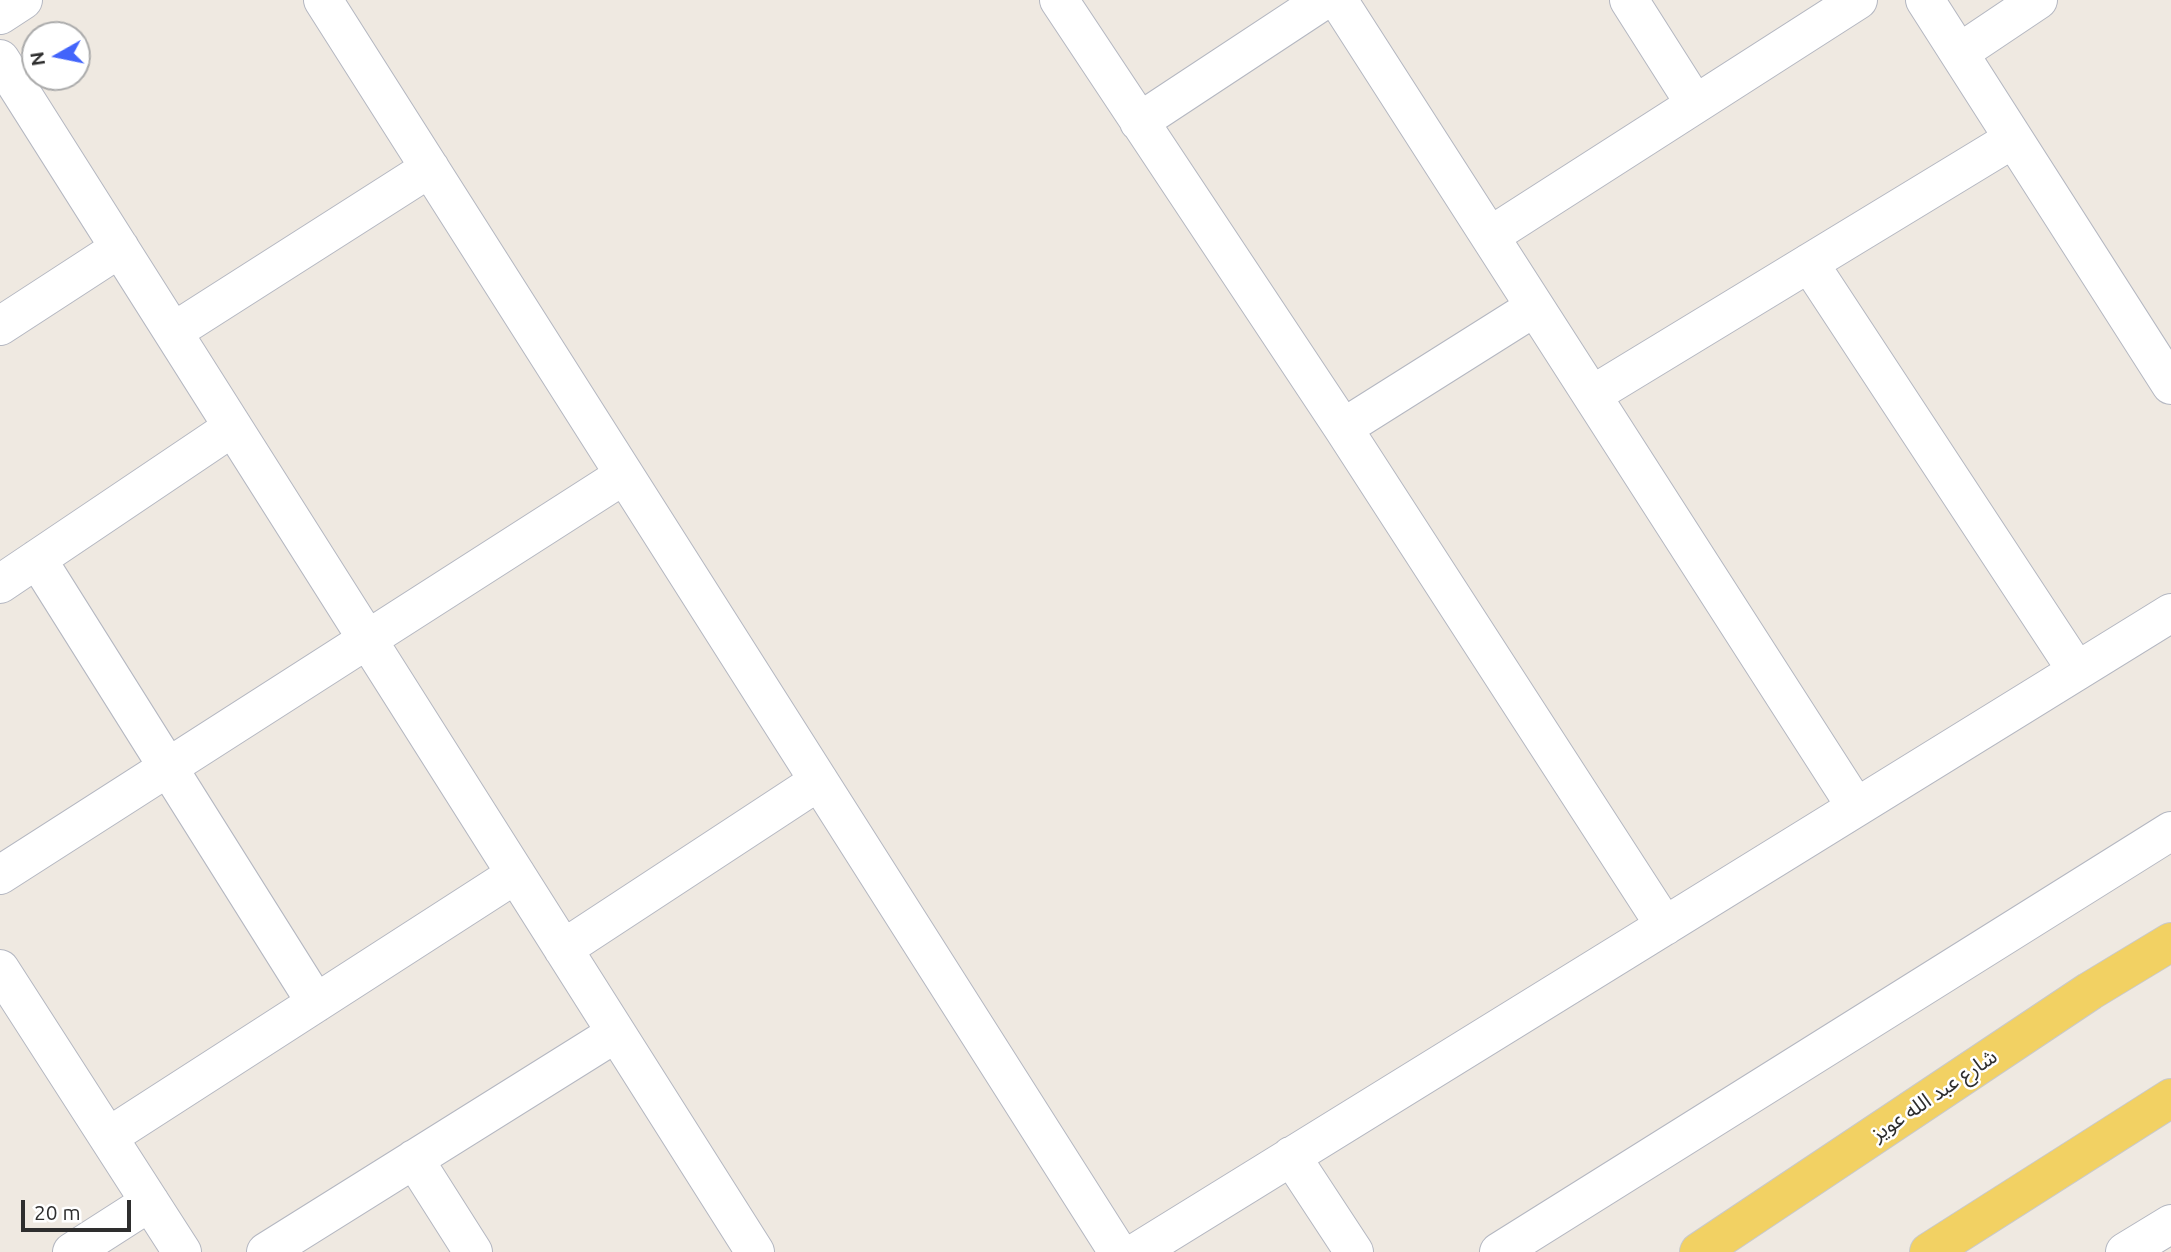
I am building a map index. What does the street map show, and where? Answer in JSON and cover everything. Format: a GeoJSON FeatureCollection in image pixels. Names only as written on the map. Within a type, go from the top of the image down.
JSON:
{"type":"FeatureCollection","features":[{"type":"Feature","properties":{"kind":"main road","name":"شارع عبد الله عويز"},"geometry":{"type":"LineString","coordinates":[[1699,1252],[2090,991],[2171,942]]}},
{"type":"Feature","properties":{"kind":"main road"},"geometry":{"type":"LineString","coordinates":[[1929,1252],[2171,1098]]}},
{"type":"Feature","properties":{"kind":"street"},"geometry":{"type":"LineString","coordinates":[[0,15],[23,0]]}},
{"type":"Feature","properties":{"kind":"street"},"geometry":{"type":"LineString","coordinates":[[323,0],[1118,1252]]}},
{"type":"Feature","properties":{"kind":"street"},"geometry":{"type":"LineString","coordinates":[[1059,0],[1343,428],[1665,926]]}},
{"type":"Feature","properties":{"kind":"street"},"geometry":{"type":"LineString","coordinates":[[1139,122],[1324,0]]}},
{"type":"Feature","properties":{"kind":"street"},"geometry":{"type":"LineString","coordinates":[[1338,0],[1856,807]]}},
{"type":"Feature","properties":{"kind":"street"},"geometry":{"type":"LineString","coordinates":[[1629,0],[1695,104]]}},
{"type":"Feature","properties":{"kind":"street"},"geometry":{"type":"LineString","coordinates":[[1490,236],[1858,0]]}},
{"type":"Feature","properties":{"kind":"street"},"geometry":{"type":"LineString","coordinates":[[1925,0],[2171,385]]}},
{"type":"Feature","properties":{"kind":"street"},"geometry":{"type":"LineString","coordinates":[[1959,53],[2038,0]]}},
{"type":"Feature","properties":{"kind":"street"},"geometry":{"type":"LineString","coordinates":[[0,59],[755,1252]]}},
{"type":"Feature","properties":{"kind":"street"},"geometry":{"type":"LineString","coordinates":[[1592,395],[2014,139]]}},
{"type":"Feature","properties":{"kind":"street"},"geometry":{"type":"LineString","coordinates":[[173,332],[430,168]]}},
{"type":"Feature","properties":{"kind":"street"},"geometry":{"type":"LineString","coordinates":[[0,326],[120,248]]}},
{"type":"Feature","properties":{"kind":"street"},"geometry":{"type":"LineString","coordinates":[[1809,263],[2077,671]]}},
{"type":"Feature","properties":{"kind":"street"},"geometry":{"type":"LineString","coordinates":[[1343,428],[1535,307]]}},
{"type":"Feature","properties":{"kind":"street"},"geometry":{"type":"LineString","coordinates":[[0,584],[233,427]]}},
{"type":"Feature","properties":{"kind":"street"},"geometry":{"type":"LineString","coordinates":[[0,875],[625,475]]}},
{"type":"Feature","properties":{"kind":"street"},"geometry":{"type":"LineString","coordinates":[[37,559],[316,1003]]}},
{"type":"Feature","properties":{"kind":"street"},"geometry":{"type":"LineString","coordinates":[[1137,1252],[2171,613]]}},
{"type":"Feature","properties":{"kind":"street"},"geometry":{"type":"LineString","coordinates":[[563,949],[819,781]]}},
{"type":"Feature","properties":{"kind":"street"},"geometry":{"type":"LineString","coordinates":[[1499,1252],[2171,831]]}},
{"type":"Feature","properties":{"kind":"street"},"geometry":{"type":"LineString","coordinates":[[108,1137],[516,873]]}},
{"type":"Feature","properties":{"kind":"street"},"geometry":{"type":"LineString","coordinates":[[0,969],[182,1252]]}},
{"type":"Feature","properties":{"kind":"street"},"geometry":{"type":"LineString","coordinates":[[266,1252],[616,1033]]}},
{"type":"Feature","properties":{"kind":"street"},"geometry":{"type":"LineString","coordinates":[[1292,1156],[1354,1252]]}},
{"type":"Feature","properties":{"kind":"street"},"geometry":{"type":"LineString","coordinates":[[414,1160],[473,1252]]}},
{"type":"Feature","properties":{"kind":"street"},"geometry":{"type":"LineString","coordinates":[[72,1252],[150,1202]]}},
{"type":"Feature","properties":{"kind":"street"},"geometry":{"type":"LineString","coordinates":[[2125,1252],[2171,1224]]}}]}
